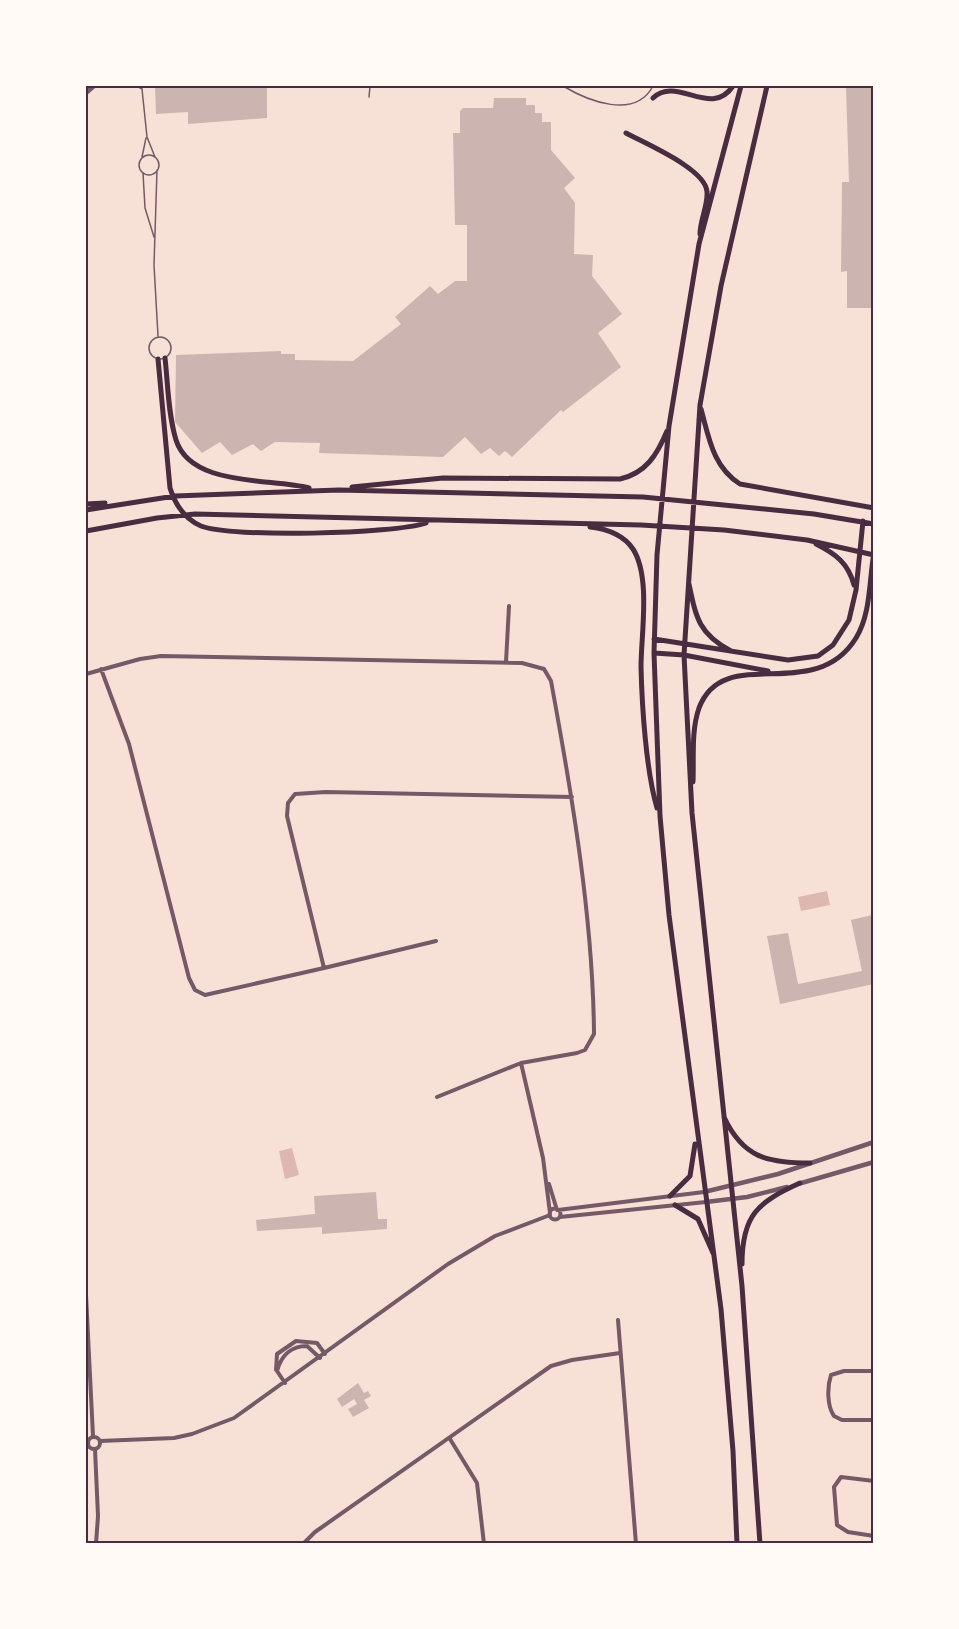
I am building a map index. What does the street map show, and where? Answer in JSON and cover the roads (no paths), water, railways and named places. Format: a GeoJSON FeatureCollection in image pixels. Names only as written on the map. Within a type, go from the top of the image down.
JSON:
{"type":"FeatureCollection","features":[{"type":"Feature","properties":{"kind":"main road"},"geometry":{"type":"LineString","coordinates":[[652,98],[661,92],[670,91],[713,100],[723,96],[733,86]]}},
{"type":"Feature","properties":{"kind":"main road"},"geometry":{"type":"LineString","coordinates":[[737,1544],[733,1451],[715,1257],[704,1192],[669,915],[660,816],[654,639],[657,555],[669,426],[699,244],[741,86]]}},
{"type":"Feature","properties":{"kind":"main road"},"geometry":{"type":"LineString","coordinates":[[760,1544],[742,1286],[731,1200],[692,813],[684,642],[700,405],[723,275],[767,86]]}},
{"type":"Feature","properties":{"kind":"main road"},"geometry":{"type":"LineString","coordinates":[[626,133],[691,169],[702,179],[707,196],[700,227],[699,244]]}},
{"type":"Feature","properties":{"kind":"main road"},"geometry":{"type":"LineString","coordinates":[[165,357],[175,434],[186,457],[195,465],[214,474],[315,490]]}},
{"type":"Feature","properties":{"kind":"main road"},"geometry":{"type":"LineString","coordinates":[[158,359],[169,482],[174,500],[187,517],[200,525],[216,530],[374,531],[408,528],[430,521]]}},
{"type":"Feature","properties":{"kind":"main road"},"geometry":{"type":"LineString","coordinates":[[700,405],[716,459],[723,471],[740,484],[873,508]]}},
{"type":"Feature","properties":{"kind":"main road"},"geometry":{"type":"LineString","coordinates":[[339,490],[372,484],[443,478],[620,479],[633,475],[652,461],[669,426]]}},
{"type":"Feature","properties":{"kind":"main road"},"geometry":{"type":"LineString","coordinates":[[86,504],[222,493],[315,490],[643,497],[726,504],[873,524]]}},
{"type":"Feature","properties":{"kind":"main road"},"geometry":{"type":"LineString","coordinates":[[86,510],[124,502]]}},
{"type":"Feature","properties":{"kind":"main road"},"geometry":{"type":"LineString","coordinates":[[86,531],[157,518],[195,514],[641,525],[724,530],[807,540],[873,554],[863,623],[845,653],[822,668],[800,673],[729,678],[717,684],[702,700],[695,725],[692,813]]}},
{"type":"Feature","properties":{"kind":"main road"},"geometry":{"type":"LineString","coordinates":[[654,639],[788,660],[818,656],[833,645],[843,633],[849,620],[856,590],[863,521]]}},
{"type":"Feature","properties":{"kind":"main road"},"geometry":{"type":"LineString","coordinates":[[559,524],[613,532],[626,541],[639,561],[643,584],[641,668],[644,717],[656,805],[660,816]]}},
{"type":"Feature","properties":{"kind":"main road"},"geometry":{"type":"LineString","coordinates":[[807,540],[832,552],[845,563],[856,590]]}},
{"type":"Feature","properties":{"kind":"main road"},"geometry":{"type":"LineString","coordinates":[[687,573],[698,623],[715,642],[735,653]]}},
{"type":"Feature","properties":{"kind":"main road"},"geometry":{"type":"LineString","coordinates":[[868,597],[873,588]]}},
{"type":"Feature","properties":{"kind":"main road"},"geometry":{"type":"LineString","coordinates":[[654,653],[684,655],[779,673]]}},
{"type":"Feature","properties":{"kind":"main road"},"geometry":{"type":"LineString","coordinates":[[722,1113],[735,1137],[756,1155],[782,1163],[810,1163]]}},
{"type":"Feature","properties":{"kind":"main road"},"geometry":{"type":"LineString","coordinates":[[670,1196],[690,1176],[696,1130]]}},
{"type":"Feature","properties":{"kind":"main road"},"geometry":{"type":"LineString","coordinates":[[742,1286],[744,1238],[753,1212],[773,1195],[800,1183]]}},
{"type":"Feature","properties":{"kind":"main road"},"geometry":{"type":"LineString","coordinates":[[675,1205],[698,1219],[715,1257]]}},
{"type":"Feature","properties":{"kind":"street"},"geometry":{"type":"LineString","coordinates":[[86,93],[94,86]]}},
{"type":"Feature","properties":{"kind":"street"},"geometry":{"type":"LineString","coordinates":[[506,663],[509,606]]}},
{"type":"Feature","properties":{"kind":"street"},"geometry":{"type":"LineString","coordinates":[[86,674],[160,656],[536,664],[544,669],[551,681],[572,797],[594,1034],[585,1050],[520,1063],[437,1097]]}},
{"type":"Feature","properties":{"kind":"street"},"geometry":{"type":"LineString","coordinates":[[101,669],[129,744],[189,978],[199,993],[218,994],[436,941]]}},
{"type":"Feature","properties":{"kind":"street"},"geometry":{"type":"LineString","coordinates":[[324,968],[287,816],[288,803],[295,794],[326,792],[572,797]]}},
{"type":"Feature","properties":{"kind":"street"},"geometry":{"type":"LineString","coordinates":[[520,1063],[547,1178],[560,1216]]}},
{"type":"Feature","properties":{"kind":"street"},"geometry":{"type":"LineString","coordinates":[[93,1436],[100,1441],[174,1438],[192,1434],[234,1418],[458,1259],[495,1236],[558,1210],[704,1192],[810,1163],[873,1142]]}},
{"type":"Feature","properties":{"kind":"street"},"geometry":{"type":"LineString","coordinates":[[547,1178],[550,1214],[554,1220],[560,1216],[731,1200],[873,1162]]}},
{"type":"Feature","properties":{"kind":"street"},"geometry":{"type":"LineString","coordinates":[[652,1198],[654,1208]]}},
{"type":"Feature","properties":{"kind":"street"},"geometry":{"type":"LineString","coordinates":[[625,1202],[626,1210]]}},
{"type":"Feature","properties":{"kind":"street"},"geometry":{"type":"LineString","coordinates":[[86,1295],[93,1436],[86,1443],[94,1449],[98,1515],[96,1544]]}},
{"type":"Feature","properties":{"kind":"street"},"geometry":{"type":"LineString","coordinates":[[618,1320],[636,1544]]}},
{"type":"Feature","properties":{"kind":"street"},"geometry":{"type":"LineString","coordinates":[[285,1383],[277,1371],[277,1354],[296,1341],[317,1343],[326,1354]]}},
{"type":"Feature","properties":{"kind":"street"},"geometry":{"type":"LineString","coordinates":[[277,1371],[280,1358],[301,1346],[311,1347],[320,1358]]}},
{"type":"Feature","properties":{"kind":"street"},"geometry":{"type":"LineString","coordinates":[[303,1544],[315,1532],[551,1366],[572,1360],[620,1353]]}},
{"type":"Feature","properties":{"kind":"street"},"geometry":{"type":"LineString","coordinates":[[873,1371],[837,1372],[831,1376],[828,1384],[830,1405],[834,1416],[842,1420],[873,1420]]}},
{"type":"Feature","properties":{"kind":"street"},"geometry":{"type":"LineString","coordinates":[[450,1439],[477,1483],[484,1544]]}},
{"type":"Feature","properties":{"kind":"street"},"geometry":{"type":"LineString","coordinates":[[94,1449],[99,1446],[100,1441]]}},
{"type":"Feature","properties":{"kind":"street"},"geometry":{"type":"LineString","coordinates":[[873,1481],[841,1477],[834,1487],[837,1525],[848,1532],[873,1536]]}},
{"type":"Feature","properties":{"kind":"lane"},"geometry":{"type":"LineString","coordinates":[[141,86],[147,136],[158,163],[154,238],[158,336]]}},
{"type":"Feature","properties":{"kind":"lane"},"geometry":{"type":"LineString","coordinates":[[369,98],[370,86]]}},
{"type":"Feature","properties":{"kind":"lane"},"geometry":{"type":"LineString","coordinates":[[563,86],[583,98],[608,104],[634,102],[650,92],[653,86]]}},
{"type":"Feature","properties":{"kind":"lane"},"geometry":{"type":"LineString","coordinates":[[147,136],[139,167],[143,173],[149,228],[154,238]]}},
{"type":"Feature","properties":{"kind":"lane"},"geometry":{"type":"LineString","coordinates":[[142,158],[148,155],[155,157]]}},
{"type":"Feature","properties":{"kind":"lane"},"geometry":{"type":"LineString","coordinates":[[143,173],[153,174],[157,170]]}},
{"type":"Feature","properties":{"kind":"lane"},"geometry":{"type":"LineString","coordinates":[[158,336],[167,339],[171,346],[170,352],[158,359],[148,350],[151,340],[158,336]]}}]}
